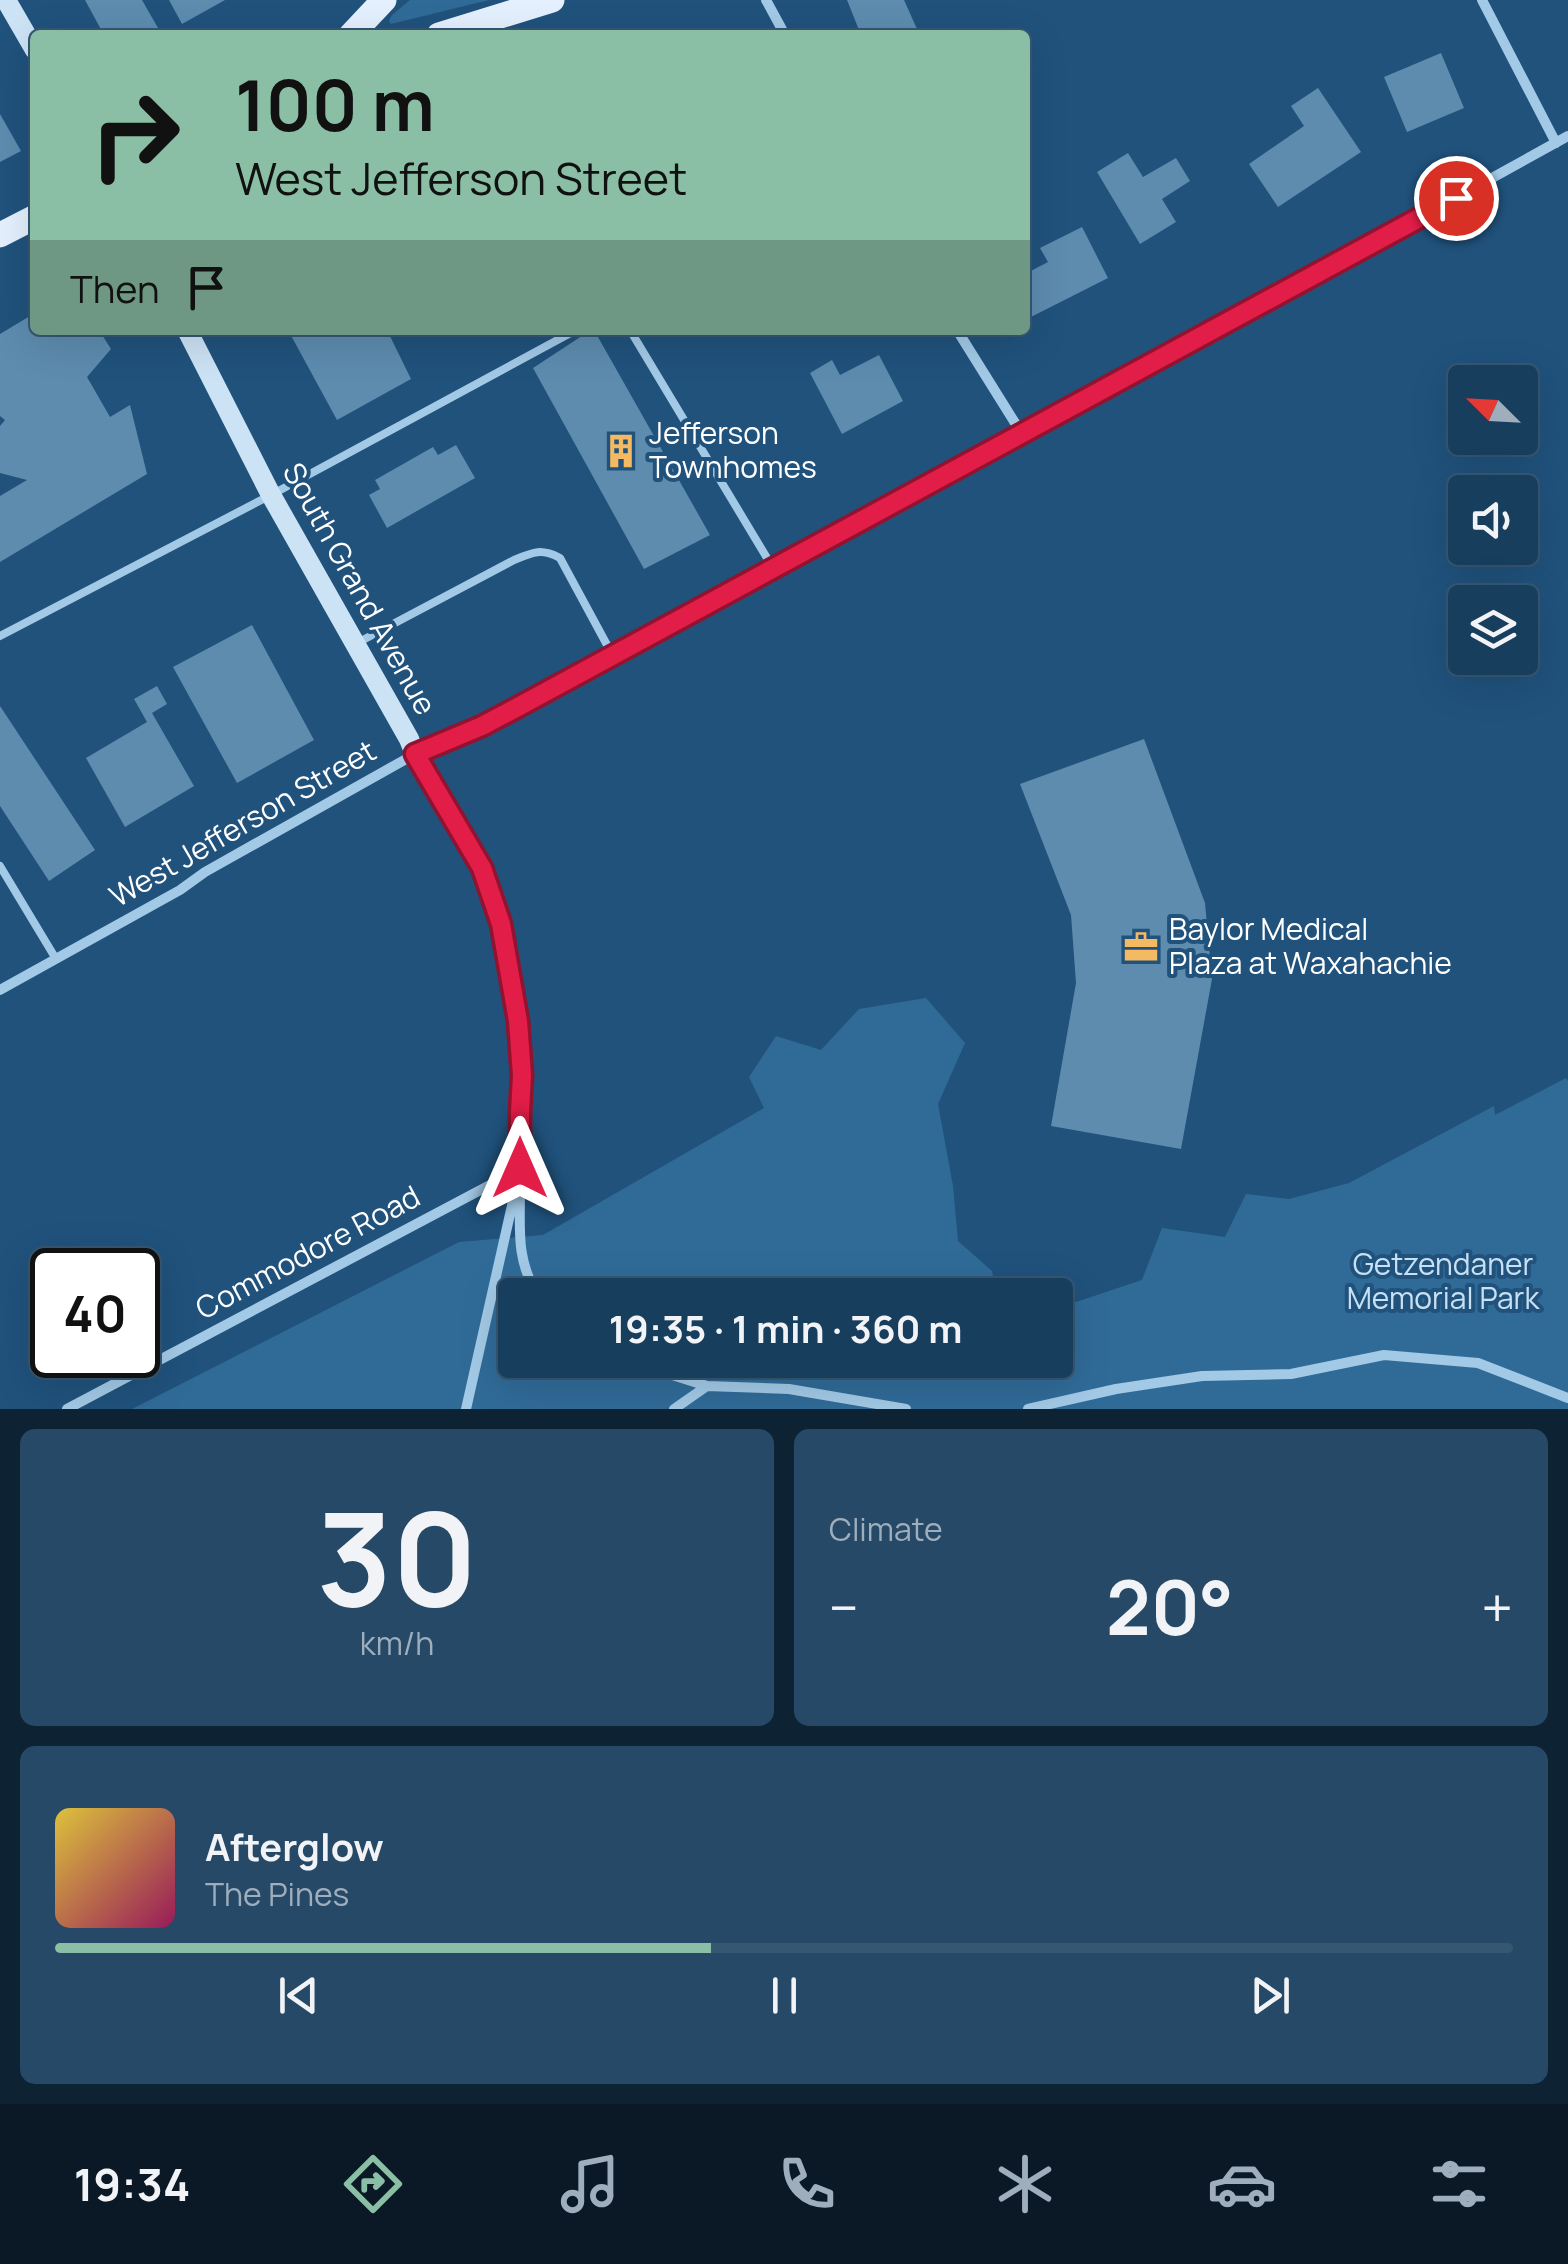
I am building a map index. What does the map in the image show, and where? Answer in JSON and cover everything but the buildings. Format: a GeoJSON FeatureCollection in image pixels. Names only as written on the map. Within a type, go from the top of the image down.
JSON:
{"type":"FeatureCollection","features":[{"type":"Feature","properties":{"kind":"main road"},"geometry":{"type":"LineString","coordinates":[[357,30],[384,0]]}},
{"type":"Feature","properties":{"kind":"main road"},"geometry":{"type":"LineString","coordinates":[[455,30],[552,0]]}},
{"type":"Feature","properties":{"kind":"main road"},"geometry":{"type":"LineString","coordinates":[[0,235],[30,220]]}},
{"type":"Feature","properties":{"kind":"street"},"geometry":{"type":"LineString","coordinates":[[6,0],[30,41]]}},
{"type":"Feature","properties":{"kind":"street"},"geometry":{"type":"LineString","coordinates":[[766,0],[782,30]]}},
{"type":"Feature","properties":{"kind":"street"},"geometry":{"type":"LineString","coordinates":[[1482,0],[1556,143]]}},
{"type":"Feature","properties":{"kind":"street","name":"West Jefferson Street"},"geometry":{"type":"LineString","coordinates":[[0,990],[415,754],[482,726],[613,656],[1568,136]]}},
{"type":"Feature","properties":{"kind":"street","name":"South Grand Avenue"},"geometry":{"type":"LineString","coordinates":[[190,335],[270,495],[482,868],[501,924],[518,1021],[522,1075],[520,1168]]}},
{"type":"Feature","properties":{"kind":"street"},"geometry":{"type":"LineString","coordinates":[[960,335],[1022,434]]}},
{"type":"Feature","properties":{"kind":"street"},"geometry":{"type":"LineString","coordinates":[[520,1168],[520,1248],[528,1278]]}},
{"type":"Feature","properties":{"kind":"street"},"geometry":{"type":"LineString","coordinates":[[466,1409],[520,1168]]}},
{"type":"Feature","properties":{"kind":"street","name":"Commodore Road"},"geometry":{"type":"LineString","coordinates":[[68,1409],[520,1168]]}},
{"type":"Feature","properties":{"kind":"street"},"geometry":{"type":"LineString","coordinates":[[1028,1409],[1116,1388],[1202,1376],[1291,1374],[1384,1355],[1478,1363],[1568,1398]]}},
{"type":"Feature","properties":{"kind":"street"},"geometry":{"type":"LineString","coordinates":[[681,1378],[707,1386],[789,1388],[906,1409]]}},
{"type":"Feature","properties":{"kind":"street"},"geometry":{"type":"LineString","coordinates":[[674,1409],[707,1386]]}},
{"type":"Feature","properties":{"kind":"lane"},"geometry":{"type":"LineString","coordinates":[[0,636],[567,335]]}},
{"type":"Feature","properties":{"kind":"lane"},"geometry":{"type":"LineString","coordinates":[[633,335],[773,568]]}},
{"type":"Feature","properties":{"kind":"lane"},"geometry":{"type":"LineString","coordinates":[[355,644],[514,560],[531,552],[547,551],[560,558],[613,656]]}},
{"type":"Feature","properties":{"kind":"lane"},"geometry":{"type":"LineString","coordinates":[[0,866],[56,959]]}},
{"type":"Feature","properties":{"kind":"green space"},"geometry":{"type":"Polygon","coordinates":[[[410,0],[489,0],[391,24],[392,15],[410,0]]]}},
{"type":"Feature","properties":{"kind":"green space","name":"Getzendaner Memorial Park"},"geometry":{"type":"Polygon","coordinates":[[[926,998],[965,1043],[938,1104],[958,1241],[992,1271],[993,1278],[498,1278],[498,1378],[1073,1378],[1073,1303],[1142,1280],[1162,1228],[1225,1237],[1246,1194],[1289,1199],[1349,1183],[1494,1106],[1495,1115],[1566,1078],[1568,1409],[132,1409],[459,1242],[543,1235],[764,1108],[749,1077],[776,1036],[821,1050],[859,1009],[926,998]]]}},
{"type":"Feature","properties":{"kind":"place","name":"Jefferson Townhomes"},"geometry":{"type":"Point","coordinates":[621,451]}},
{"type":"Feature","properties":{"kind":"place","name":"Baylor Medical Plaza at Waxahachie"},"geometry":{"type":"Point","coordinates":[1141,947]}},
{"type":"Feature","properties":{"kind":"route"},"geometry":{"type":"LineString","coordinates":[[520,1168],[522,1075],[518,1021],[501,924],[482,868],[415,754],[516,708],[1456,198]]}}]}
